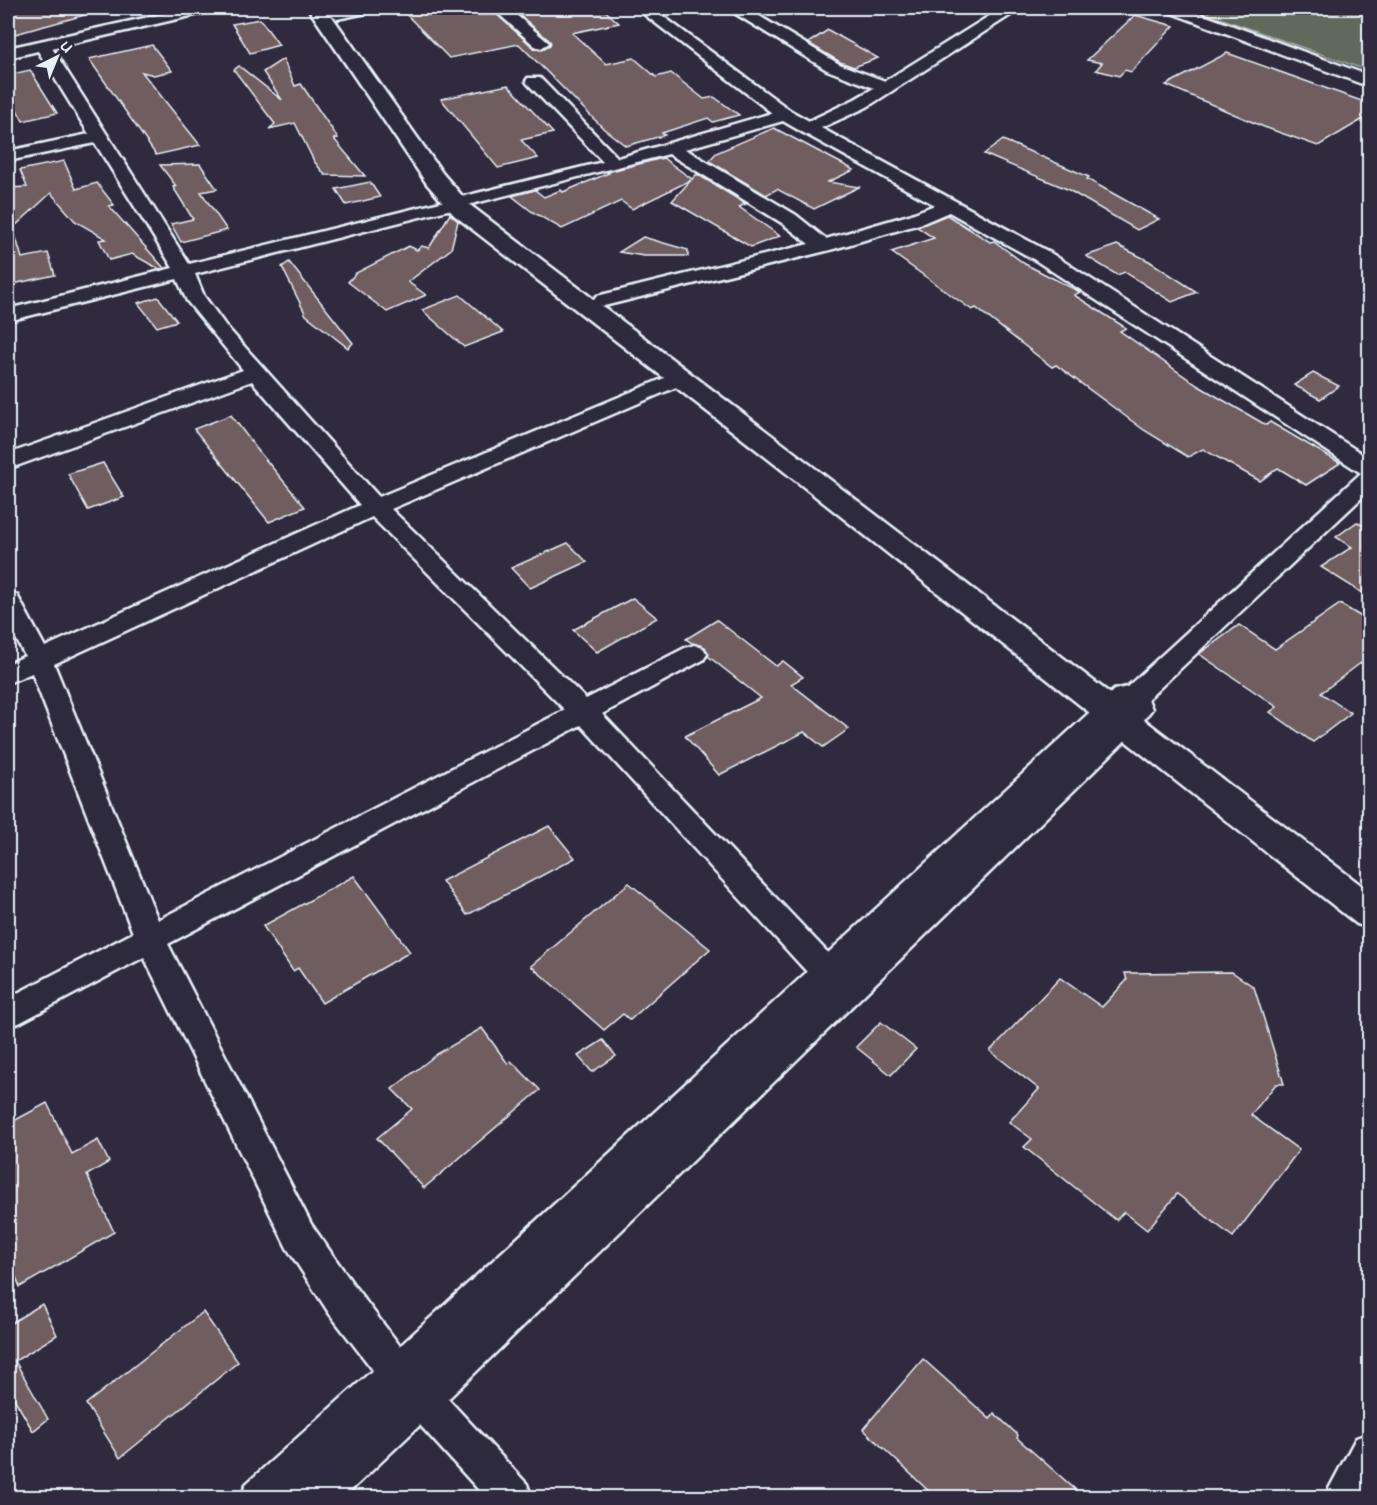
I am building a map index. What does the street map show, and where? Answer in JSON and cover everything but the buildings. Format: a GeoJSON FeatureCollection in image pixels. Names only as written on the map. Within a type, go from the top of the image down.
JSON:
{"type":"FeatureCollection","features":[{"type":"Feature","properties":{"kind":"highway"},"geometry":{"type":"LineString","coordinates":[[329,10],[435,179],[681,378],[1370,886]]}},
{"type":"Feature","properties":{"kind":"highway"},"geometry":{"type":"LineString","coordinates":[[464,202],[604,300],[1126,707],[1370,914]]}},
{"type":"Feature","properties":{"kind":"street"},"geometry":{"type":"LineString","coordinates":[[8,54],[208,8]]}},
{"type":"Feature","properties":{"kind":"street"},"geometry":{"type":"LineString","coordinates":[[329,10],[371,8]]}},
{"type":"Feature","properties":{"kind":"street"},"geometry":{"type":"LineString","coordinates":[[499,8],[541,43]]}},
{"type":"Feature","properties":{"kind":"street"},"geometry":{"type":"LineString","coordinates":[[314,1497],[409,1386],[1126,707],[1369,469],[1042,256],[785,115],[643,8]]}},
{"type":"Feature","properties":{"kind":"street"},"geometry":{"type":"LineString","coordinates":[[736,8],[833,67],[887,87]]}},
{"type":"Feature","properties":{"kind":"street"},"geometry":{"type":"LineString","coordinates":[[808,128],[861,103],[1012,8]]}},
{"type":"Feature","properties":{"kind":"street"},"geometry":{"type":"LineString","coordinates":[[1171,8],[1370,82]]}},
{"type":"Feature","properties":{"kind":"street"},"geometry":{"type":"LineString","coordinates":[[42,45],[184,271],[194,297],[255,373],[375,507],[585,713],[837,981]]}},
{"type":"Feature","properties":{"kind":"street"},"geometry":{"type":"LineString","coordinates":[[534,81],[615,164]]}},
{"type":"Feature","properties":{"kind":"street"},"geometry":{"type":"LineString","coordinates":[[8,315],[615,164],[785,115]]}},
{"type":"Feature","properties":{"kind":"street"},"geometry":{"type":"LineString","coordinates":[[8,156],[99,137]]}},
{"type":"Feature","properties":{"kind":"street"},"geometry":{"type":"LineString","coordinates":[[671,148],[789,219],[823,246]]}},
{"type":"Feature","properties":{"kind":"street"},"geometry":{"type":"LineString","coordinates":[[604,300],[823,246],[923,217],[950,205]]}},
{"type":"Feature","properties":{"kind":"street"},"geometry":{"type":"LineString","coordinates":[[8,462],[255,373]]}},
{"type":"Feature","properties":{"kind":"street"},"geometry":{"type":"LineString","coordinates":[[8,674],[375,507],[681,378]]}},
{"type":"Feature","properties":{"kind":"street"},"geometry":{"type":"LineString","coordinates":[[8,601],[40,660],[150,939],[299,1236],[342,1300],[409,1386],[513,1497]]}},
{"type":"Feature","properties":{"kind":"street"},"geometry":{"type":"LineString","coordinates":[[8,1013],[694,654]]}},
{"type":"Feature","properties":{"kind":"street"},"geometry":{"type":"LineString","coordinates":[[260,1497],[409,1386]]}},
{"type":"Feature","properties":{"kind":"street"},"geometry":{"type":"LineString","coordinates":[[1343,1497],[1370,1452]]}},
{"type":"Feature","properties":{"kind":"green space"},"geometry":{"type":"Polygon","coordinates":[[[1210,8],[1369,8],[1369,71],[1208,14],[1210,8]]]}}]}
